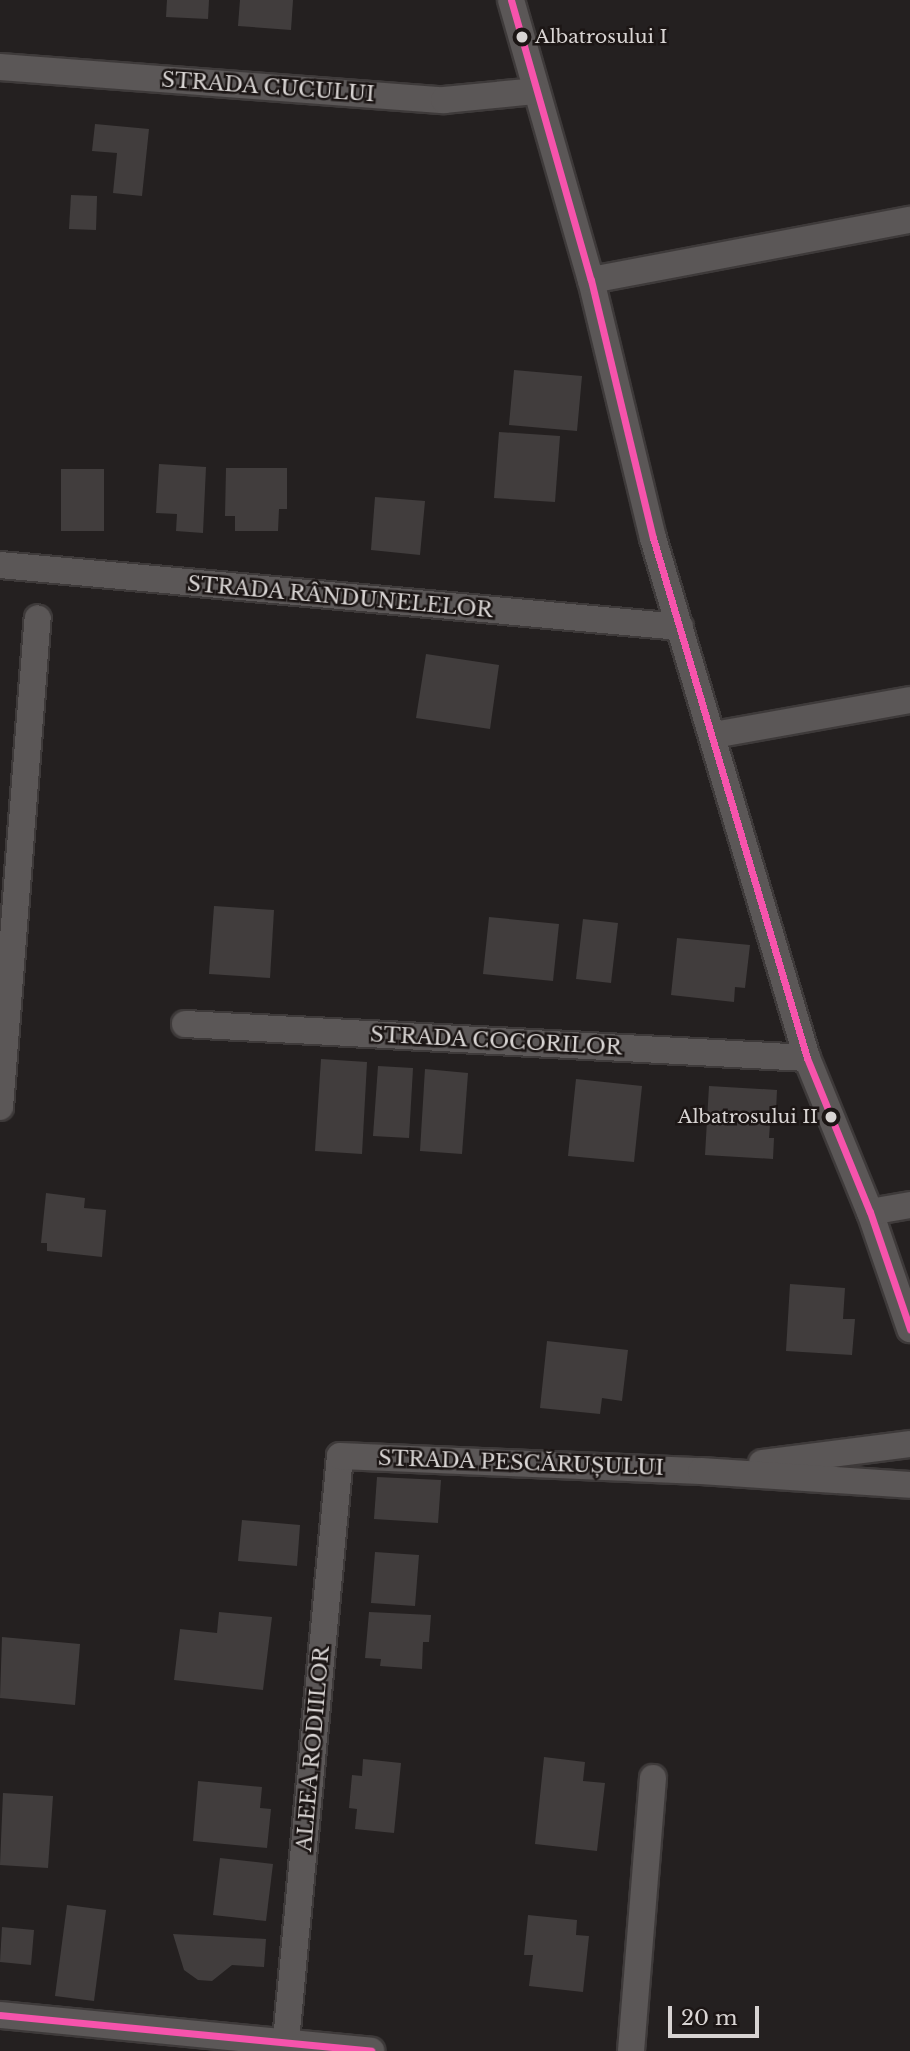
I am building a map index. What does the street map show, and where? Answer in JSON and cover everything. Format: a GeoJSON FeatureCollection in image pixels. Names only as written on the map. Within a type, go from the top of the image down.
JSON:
{"type":"FeatureCollection","features":[{"type":"Feature","properties":{"kind":"street"},"geometry":{"type":"LineString","coordinates":[[511,0],[591,280],[653,538],[714,735],[807,1058],[870,1212],[910,1329]]}},
{"type":"Feature","properties":{"kind":"street","name":"STRADA CUCULUI"},"geometry":{"type":"LineString","coordinates":[[0,67],[444,100],[535,91]]}},
{"type":"Feature","properties":{"kind":"street"},"geometry":{"type":"LineString","coordinates":[[591,280],[910,220]]}},
{"type":"Feature","properties":{"kind":"street","name":"STRADA RÂNDUNELELOR"},"geometry":{"type":"LineString","coordinates":[[0,565],[680,627]]}},
{"type":"Feature","properties":{"kind":"street"},"geometry":{"type":"LineString","coordinates":[[0,1107],[38,618]]}},
{"type":"Feature","properties":{"kind":"street"},"geometry":{"type":"LineString","coordinates":[[714,735],[910,700]]}},
{"type":"Feature","properties":{"kind":"street","name":"STRADA COCORILOR"},"geometry":{"type":"LineString","coordinates":[[185,1024],[807,1058]]}},
{"type":"Feature","properties":{"kind":"street"},"geometry":{"type":"LineString","coordinates":[[870,1212],[910,1205]]}},
{"type":"Feature","properties":{"kind":"street","name":"STRADA PESCĂRUȘULUI"},"geometry":{"type":"LineString","coordinates":[[701,1471],[910,1444]]}},
{"type":"Feature","properties":{"kind":"street","name":"STRADA PESCĂRUȘULUI"},"geometry":{"type":"LineString","coordinates":[[340,1456],[701,1471],[910,1485]]}},
{"type":"Feature","properties":{"kind":"street","name":"ALEEA RODIILOR"},"geometry":{"type":"LineString","coordinates":[[286,2042],[340,1456]]}},
{"type":"Feature","properties":{"kind":"street"},"geometry":{"type":"LineString","coordinates":[[631,2051],[653,1778]]}},
{"type":"Feature","properties":{"kind":"street"},"geometry":{"type":"LineString","coordinates":[[0,2015],[371,2051]]}},
{"type":"Feature","properties":{"kind":"building"},"geometry":{"type":"Polygon","coordinates":[[[167,0],[209,0],[208,19],[166,17],[167,0]]]}},
{"type":"Feature","properties":{"kind":"building"},"geometry":{"type":"Polygon","coordinates":[[[240,0],[293,0],[291,30],[238,26],[240,0]]]}},
{"type":"Feature","properties":{"kind":"building"},"geometry":{"type":"Polygon","coordinates":[[[95,124],[149,129],[142,196],[113,193],[117,153],[92,151],[95,124]]]}},
{"type":"Feature","properties":{"kind":"building"},"geometry":{"type":"Polygon","coordinates":[[[71,195],[97,196],[96,230],[69,229],[71,195]]]}},
{"type":"Feature","properties":{"kind":"building"},"geometry":{"type":"Polygon","coordinates":[[[514,370],[582,376],[577,431],[509,425],[514,370]]]}},
{"type":"Feature","properties":{"kind":"building"},"geometry":{"type":"Polygon","coordinates":[[[499,432],[560,436],[555,502],[494,498],[499,432]]]}},
{"type":"Feature","properties":{"kind":"building"},"geometry":{"type":"Polygon","coordinates":[[[159,464],[206,467],[203,533],[176,531],[177,514],[156,513],[159,464]]]}},
{"type":"Feature","properties":{"kind":"building"},"geometry":{"type":"Polygon","coordinates":[[[226,468],[287,468],[287,509],[279,509],[278,531],[235,531],[235,516],[225,516],[226,468]]]}},
{"type":"Feature","properties":{"kind":"building"},"geometry":{"type":"Polygon","coordinates":[[[61,469],[104,469],[104,531],[61,531],[61,469]]]}},
{"type":"Feature","properties":{"kind":"building"},"geometry":{"type":"Polygon","coordinates":[[[375,497],[425,501],[420,555],[371,550],[375,497]]]}},
{"type":"Feature","properties":{"kind":"building"},"geometry":{"type":"Polygon","coordinates":[[[426,654],[499,665],[490,729],[416,718],[426,654]]]}},
{"type":"Feature","properties":{"kind":"building"},"geometry":{"type":"Polygon","coordinates":[[[214,906],[274,910],[270,978],[209,974],[214,906]]]}},
{"type":"Feature","properties":{"kind":"building"},"geometry":{"type":"Polygon","coordinates":[[[489,917],[559,924],[553,981],[483,974],[489,917]]]}},
{"type":"Feature","properties":{"kind":"building"},"geometry":{"type":"Polygon","coordinates":[[[583,919],[618,923],[611,983],[576,979],[583,919]]]}},
{"type":"Feature","properties":{"kind":"building"},"geometry":{"type":"Polygon","coordinates":[[[677,938],[750,945],[745,988],[735,987],[734,1002],[671,995],[677,938]]]}},
{"type":"Feature","properties":{"kind":"building"},"geometry":{"type":"Polygon","coordinates":[[[321,1059],[367,1062],[362,1154],[315,1151],[321,1059]]]}},
{"type":"Feature","properties":{"kind":"building"},"geometry":{"type":"Polygon","coordinates":[[[378,1066],[413,1068],[409,1138],[373,1136],[378,1066]]]}},
{"type":"Feature","properties":{"kind":"building"},"geometry":{"type":"Polygon","coordinates":[[[425,1069],[468,1073],[462,1154],[420,1151],[425,1069]]]}},
{"type":"Feature","properties":{"kind":"building"},"geometry":{"type":"Polygon","coordinates":[[[576,1079],[642,1086],[634,1162],[568,1156],[576,1079]]]}},
{"type":"Feature","properties":{"kind":"building"},"geometry":{"type":"Polygon","coordinates":[[[709,1086],[777,1090],[776,1111],[771,1111],[769,1138],[774,1138],[773,1159],[705,1155],[709,1086]]]}},
{"type":"Feature","properties":{"kind":"building"},"geometry":{"type":"Polygon","coordinates":[[[46,1193],[85,1198],[84,1208],[106,1210],[102,1257],[47,1251],[47,1243],[41,1243],[46,1193]]]}},
{"type":"Feature","properties":{"kind":"building"},"geometry":{"type":"Polygon","coordinates":[[[790,1284],[845,1288],[843,1319],[855,1319],[852,1355],[786,1351],[790,1284]]]}},
{"type":"Feature","properties":{"kind":"building"},"geometry":{"type":"Polygon","coordinates":[[[547,1341],[628,1350],[622,1401],[602,1398],[600,1414],[540,1408],[547,1341]]]}},
{"type":"Feature","properties":{"kind":"building"},"geometry":{"type":"Polygon","coordinates":[[[377,1477],[441,1480],[438,1523],[374,1519],[377,1477]]]}},
{"type":"Feature","properties":{"kind":"building"},"geometry":{"type":"Polygon","coordinates":[[[242,1520],[300,1525],[297,1566],[238,1561],[242,1520]]]}},
{"type":"Feature","properties":{"kind":"building"},"geometry":{"type":"Polygon","coordinates":[[[375,1552],[419,1555],[415,1606],[371,1603],[375,1552]]]}},
{"type":"Feature","properties":{"kind":"building"},"geometry":{"type":"Polygon","coordinates":[[[219,1612],[272,1617],[263,1690],[174,1680],[180,1629],[217,1633],[219,1612]]]}},
{"type":"Feature","properties":{"kind":"building"},"geometry":{"type":"Polygon","coordinates":[[[369,1612],[431,1615],[429,1642],[423,1642],[422,1669],[380,1666],[381,1659],[365,1658],[369,1612]]]}},
{"type":"Feature","properties":{"kind":"building"},"geometry":{"type":"Polygon","coordinates":[[[2,1637],[80,1644],[75,1705],[0,1698],[2,1637]]]}},
{"type":"Feature","properties":{"kind":"building"},"geometry":{"type":"Polygon","coordinates":[[[544,1757],[585,1762],[583,1781],[605,1783],[597,1851],[535,1844],[544,1757]]]}},
{"type":"Feature","properties":{"kind":"building"},"geometry":{"type":"Polygon","coordinates":[[[363,1759],[401,1763],[394,1833],[355,1829],[357,1809],[349,1808],[352,1775],[362,1776],[363,1759]]]}},
{"type":"Feature","properties":{"kind":"building"},"geometry":{"type":"Polygon","coordinates":[[[198,1781],[262,1787],[260,1808],[271,1809],[267,1848],[193,1841],[198,1781]]]}},
{"type":"Feature","properties":{"kind":"building"},"geometry":{"type":"Polygon","coordinates":[[[3,1793],[53,1796],[48,1868],[0,1865],[3,1793]]]}},
{"type":"Feature","properties":{"kind":"building"},"geometry":{"type":"Polygon","coordinates":[[[220,1858],[273,1864],[266,1921],[213,1915],[220,1858]]]}},
{"type":"Feature","properties":{"kind":"building"},"geometry":{"type":"Polygon","coordinates":[[[67,1905],[106,1910],[94,2001],[55,1996],[67,1905]]]}},
{"type":"Feature","properties":{"kind":"building"},"geometry":{"type":"Polygon","coordinates":[[[528,1915],[577,1920],[576,1935],[589,1936],[583,1992],[529,1986],[533,1955],[524,1955],[528,1915]]]}},
{"type":"Feature","properties":{"kind":"building"},"geometry":{"type":"Polygon","coordinates":[[[2,1927],[34,1930],[31,1965],[0,1962],[2,1927]]]}},
{"type":"Feature","properties":{"kind":"building"},"geometry":{"type":"Polygon","coordinates":[[[173,1934],[266,1939],[264,1967],[232,1965],[212,1981],[198,1980],[184,1970],[173,1934]]]}},
{"type":"Feature","properties":{"kind":"transit line"},"geometry":{"type":"LineString","coordinates":[[511,0],[591,280],[653,538],[807,1058],[870,1212],[910,1329]]}},
{"type":"Feature","properties":{"kind":"transit line"},"geometry":{"type":"LineString","coordinates":[[0,2015],[371,2051]]}},
{"type":"Feature","properties":{"kind":"place","name":"Albatrosului I"},"geometry":{"type":"Point","coordinates":[522,37]}},
{"type":"Feature","properties":{"kind":"place","name":"Albatrosului II"},"geometry":{"type":"Point","coordinates":[831,1117]}}]}
